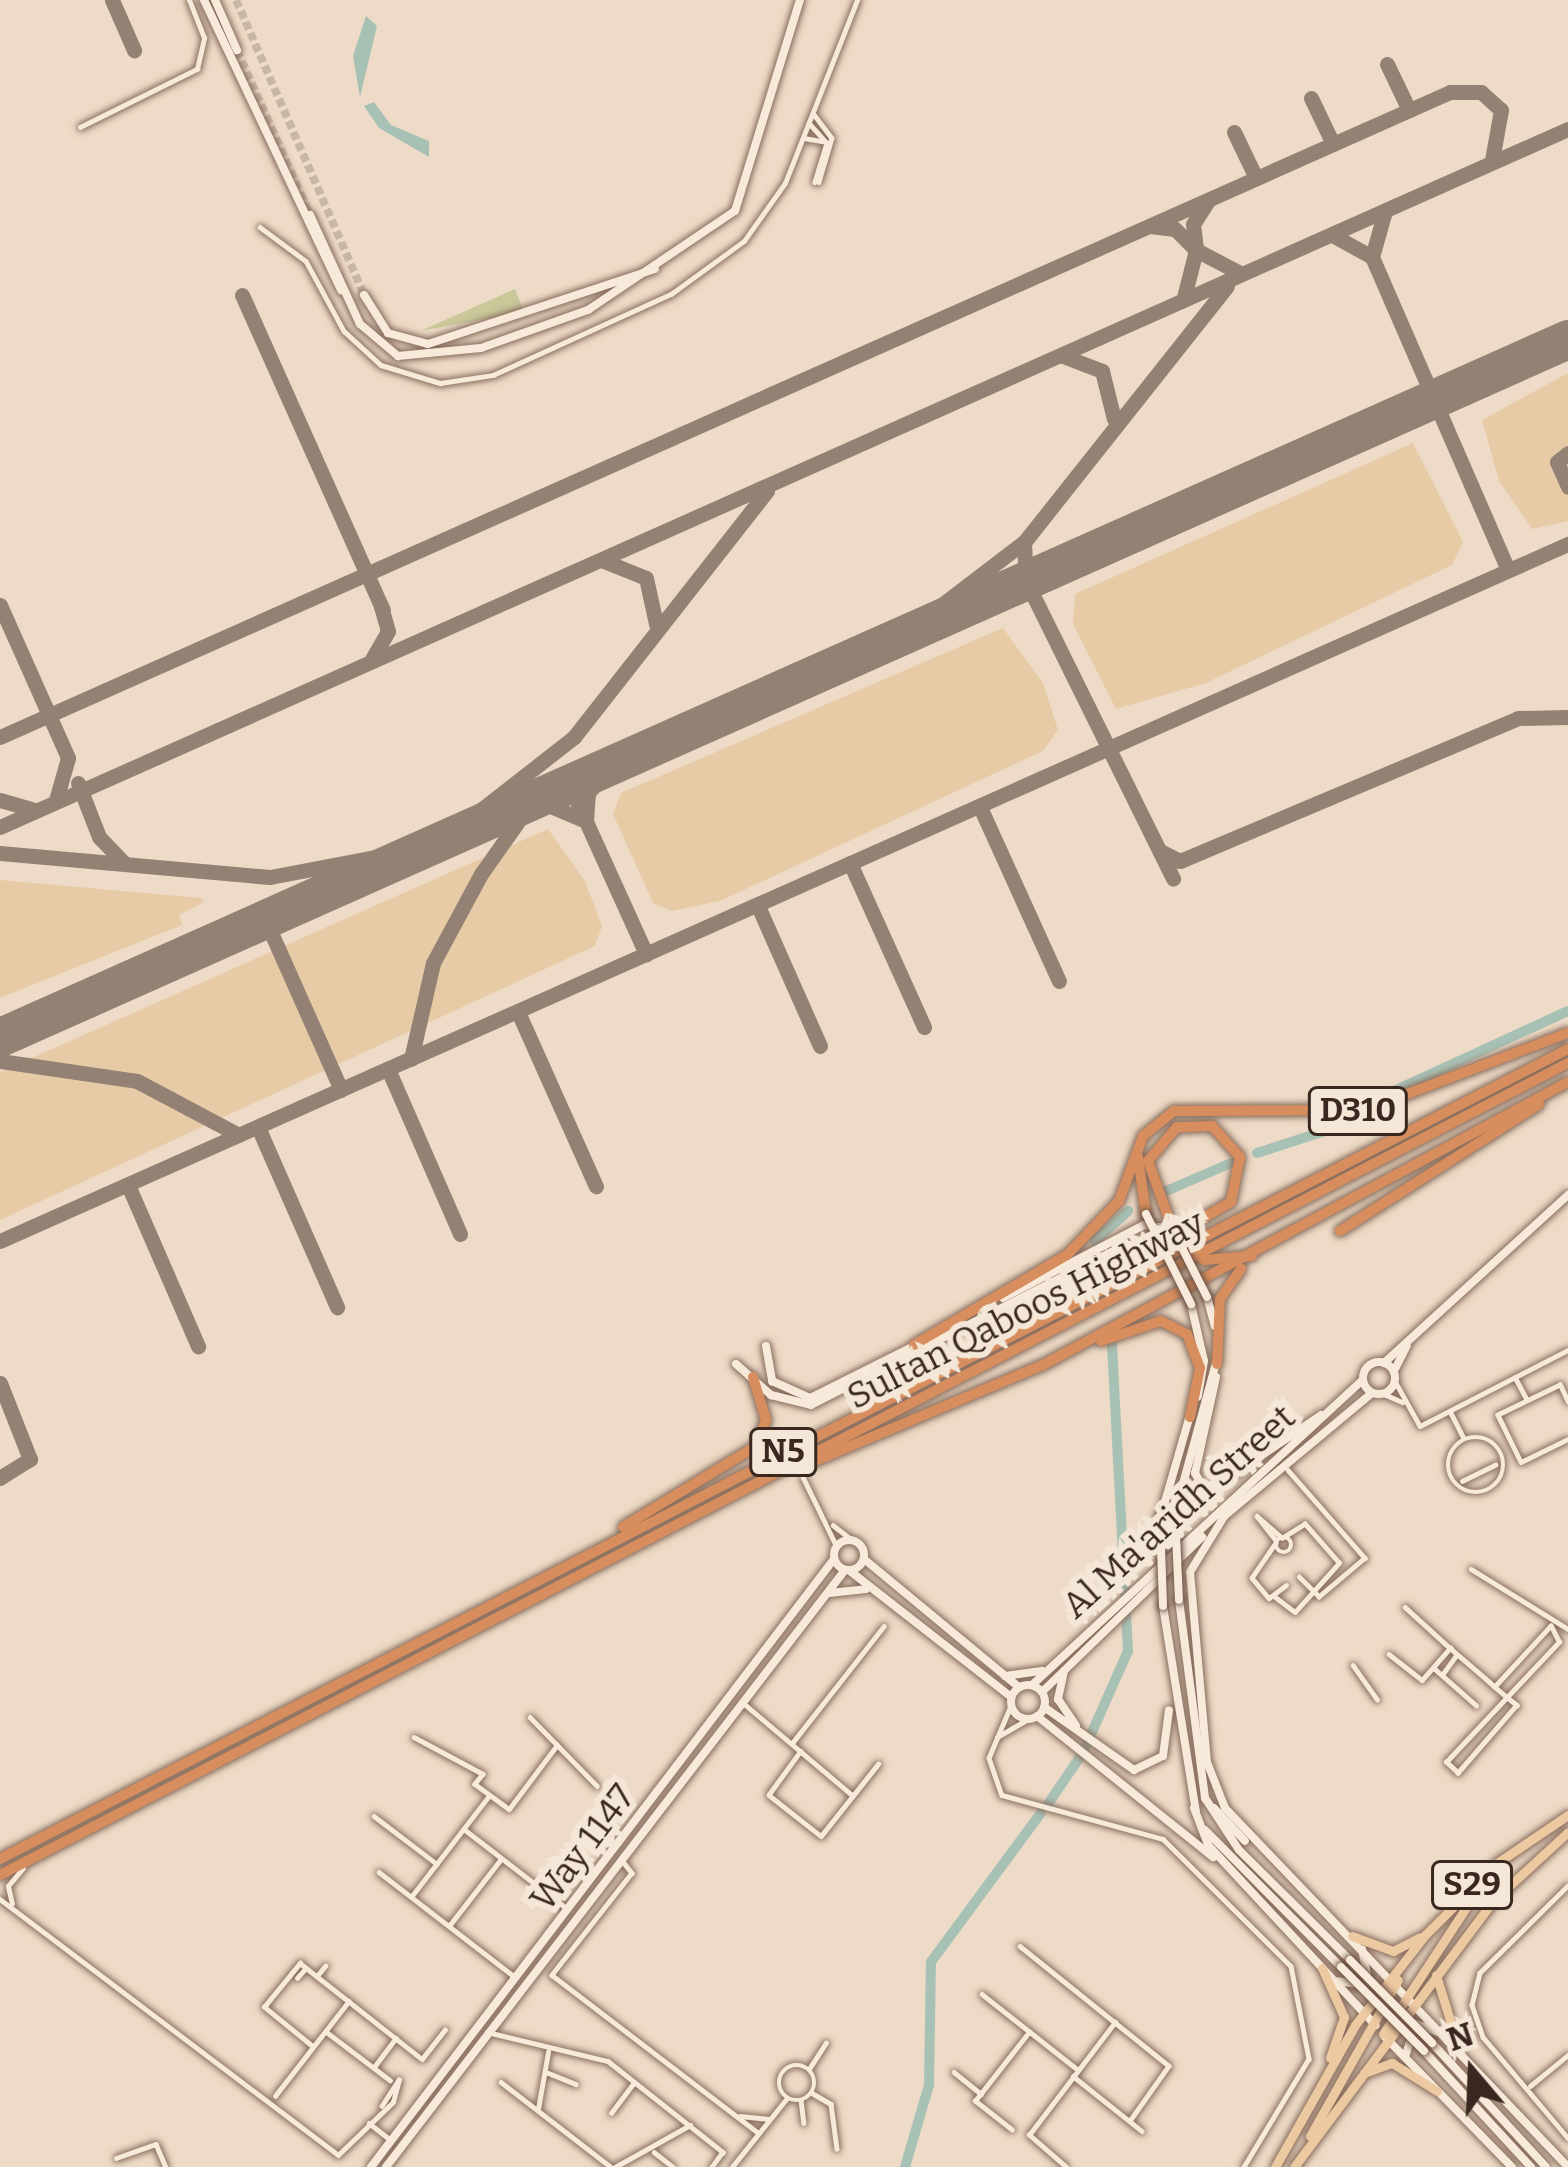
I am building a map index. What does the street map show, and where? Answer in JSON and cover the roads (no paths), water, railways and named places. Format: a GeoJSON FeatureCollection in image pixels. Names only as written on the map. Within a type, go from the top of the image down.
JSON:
{"type":"FeatureCollection","features":[{"type":"Feature","properties":{"kind":"highway","name":"D310"},"geometry":{"type":"LineString","coordinates":[[1139,1161],[1142,1136],[1186,1108],[1297,1116],[1398,1103],[1568,1033]]}},
{"type":"Feature","properties":{"kind":"highway","name":"Sultan Qaboos Highway"},"geometry":{"type":"LineString","coordinates":[[0,1859],[595,1547],[1568,1049]]}},
{"type":"Feature","properties":{"kind":"highway","name":"Sultan Qaboos Highway"},"geometry":{"type":"LineString","coordinates":[[0,1875],[1568,1064]]}},
{"type":"Feature","properties":{"kind":"highway"},"geometry":{"type":"LineString","coordinates":[[1216,1371],[1220,1299],[1234,1274],[1396,1174],[1568,1084]]}},
{"type":"Feature","properties":{"kind":"highway"},"geometry":{"type":"LineString","coordinates":[[1340,1231],[1568,1084]]}},
{"type":"Feature","properties":{"kind":"highway"},"geometry":{"type":"LineString","coordinates":[[914,1346],[1067,1255],[1120,1201],[1139,1161],[1188,1123],[1233,1142],[1242,1172],[1225,1207],[986,1347]]}},
{"type":"Feature","properties":{"kind":"highway"},"geometry":{"type":"LineString","coordinates":[[1139,1161],[1149,1218]]}},
{"type":"Feature","properties":{"kind":"highway"},"geometry":{"type":"LineString","coordinates":[[1139,1161],[1173,1230]]}},
{"type":"Feature","properties":{"kind":"highway"},"geometry":{"type":"LineString","coordinates":[[1043,1365],[1283,1242]]}},
{"type":"Feature","properties":{"kind":"highway"},"geometry":{"type":"LineString","coordinates":[[1155,1278],[1229,1250],[1252,1256]]}},
{"type":"Feature","properties":{"kind":"highway"},"geometry":{"type":"LineString","coordinates":[[733,1496],[1145,1324],[1176,1324],[1198,1353],[1190,1417]]}},
{"type":"Feature","properties":{"kind":"highway"},"geometry":{"type":"LineString","coordinates":[[595,1547],[756,1446],[766,1420],[752,1376]]}},
{"type":"Feature","properties":{"kind":"main road"},"geometry":{"type":"LineString","coordinates":[[204,0],[322,268],[349,300]]}},
{"type":"Feature","properties":{"kind":"main road"},"geometry":{"type":"LineString","coordinates":[[215,0],[237,50]]}},
{"type":"Feature","properties":{"kind":"main road"},"geometry":{"type":"LineString","coordinates":[[310,215],[368,337],[407,358],[523,335],[657,269],[743,197],[800,0]]}},
{"type":"Feature","properties":{"kind":"main road"},"geometry":{"type":"LineString","coordinates":[[364,296],[388,333],[428,344],[657,269]]}},
{"type":"Feature","properties":{"kind":"main road"},"geometry":{"type":"LineString","coordinates":[[1395,1376],[1384,1363],[1568,1195]]}},
{"type":"Feature","properties":{"kind":"main road"},"geometry":{"type":"LineString","coordinates":[[1149,1218],[1173,1230],[1207,1298],[1216,1371],[1195,1473],[1206,1493],[1333,1408]]}},
{"type":"Feature","properties":{"kind":"main road"},"geometry":{"type":"LineString","coordinates":[[1149,1218],[1191,1304],[1204,1361],[1160,1520],[1163,1606],[1170,1684],[1194,1808],[1228,1868]]}},
{"type":"Feature","properties":{"kind":"main road"},"geometry":{"type":"LineString","coordinates":[[736,1364],[786,1403],[812,1405],[1149,1218]]}},
{"type":"Feature","properties":{"kind":"main road"},"geometry":{"type":"LineString","coordinates":[[949,1329],[1124,1246],[1160,1240]]}},
{"type":"Feature","properties":{"kind":"main road"},"geometry":{"type":"LineString","coordinates":[[1363,1380],[1372,1393],[1384,1394],[1410,1341]]}},
{"type":"Feature","properties":{"kind":"main road"},"geometry":{"type":"LineString","coordinates":[[766,1346],[772,1381],[810,1398],[914,1346]]}},
{"type":"Feature","properties":{"kind":"main road","name":"Al Ma'aridh Street"},"geometry":{"type":"LineString","coordinates":[[1032,1685],[1384,1363]]}},
{"type":"Feature","properties":{"kind":"main road"},"geometry":{"type":"LineString","coordinates":[[1216,1371],[1175,1513],[1179,1600],[1205,1798],[1239,1850],[1531,2167]]}},
{"type":"Feature","properties":{"kind":"main road","name":"Al Ma'aridh Street"},"geometry":{"type":"LineString","coordinates":[[1144,1584],[1372,1393]]}},
{"type":"Feature","properties":{"kind":"main road"},"geometry":{"type":"LineString","coordinates":[[1225,1516],[1190,1572],[1203,1733],[1225,1808],[1260,1853]]}},
{"type":"Feature","properties":{"kind":"main road"},"geometry":{"type":"LineString","coordinates":[[1170,1684],[1155,1763],[1134,1770],[1044,1707],[1042,1692],[1032,1685],[1019,1687],[998,1674],[864,1559],[852,1540],[837,1547],[834,1559],[847,1570],[1228,1868],[1512,2167]]}},
{"type":"Feature","properties":{"kind":"main road","name":"Way 1147"},"geometry":{"type":"LineString","coordinates":[[370,2167],[834,1559]]}},
{"type":"Feature","properties":{"kind":"main road","name":"Way 1147"},"geometry":{"type":"LineString","coordinates":[[386,2167],[823,1598],[847,1570],[864,1559]]}},
{"type":"Feature","properties":{"kind":"main road"},"geometry":{"type":"LineString","coordinates":[[823,1598],[843,1586],[876,1592]]}},
{"type":"Feature","properties":{"kind":"main road","name":"Al Ma'aridh Street"},"geometry":{"type":"LineString","coordinates":[[1042,1692],[1114,1611]]}},
{"type":"Feature","properties":{"kind":"main road"},"geometry":{"type":"LineString","coordinates":[[1072,1657],[1058,1699],[1094,1744]]}},
{"type":"Feature","properties":{"kind":"main road"},"geometry":{"type":"LineString","coordinates":[[998,1674],[1027,1678],[1053,1663]]}},
{"type":"Feature","properties":{"kind":"main road"},"geometry":{"type":"LineString","coordinates":[[1011,1702],[1019,1687]]}},
{"type":"Feature","properties":{"kind":"main road"},"geometry":{"type":"LineString","coordinates":[[1032,1718],[1044,1707]]}},
{"type":"Feature","properties":{"kind":"main road"},"geometry":{"type":"LineString","coordinates":[[1205,1798],[1416,1998],[1568,2167]]}},
{"type":"Feature","properties":{"kind":"main road"},"geometry":{"type":"LineString","coordinates":[[1194,1808],[1215,1845],[1432,2043],[1546,2167]]}},
{"type":"Feature","properties":{"kind":"main road","name":"S29"},"geometry":{"type":"LineString","coordinates":[[1275,2167],[1363,2013],[1399,1981],[1425,1935],[1497,1863],[1568,1815]]}},
{"type":"Feature","properties":{"kind":"main road","name":"S29"},"geometry":{"type":"LineString","coordinates":[[1294,2167],[1382,2033],[1568,1832]]}},
{"type":"Feature","properties":{"kind":"main road"},"geometry":{"type":"LineString","coordinates":[[1303,2152],[1382,2033],[1399,1981],[1497,1863]]}},
{"type":"Feature","properties":{"kind":"main road"},"geometry":{"type":"LineString","coordinates":[[1352,1936],[1393,1951],[1425,1935]]}},
{"type":"Feature","properties":{"kind":"main road"},"geometry":{"type":"LineString","coordinates":[[1333,1980],[1372,1980],[1352,1936]]}},
{"type":"Feature","properties":{"kind":"main road"},"geometry":{"type":"LineString","coordinates":[[1322,1969],[1344,2017],[1323,2080]]}},
{"type":"Feature","properties":{"kind":"main road"},"geometry":{"type":"LineString","coordinates":[[1436,1972],[1457,2043]]}},
{"type":"Feature","properties":{"kind":"main road"},"geometry":{"type":"LineString","coordinates":[[1409,2062],[1403,2041],[1416,2024],[1457,2043]]}},
{"type":"Feature","properties":{"kind":"main road"},"geometry":{"type":"LineString","coordinates":[[1354,2079],[1392,2063],[1438,2091]]}},
{"type":"Feature","properties":{"kind":"street"},"geometry":{"type":"LineString","coordinates":[[80,127],[197,69],[204,38],[189,0]]}},
{"type":"Feature","properties":{"kind":"street"},"geometry":{"type":"LineString","coordinates":[[260,226],[306,261],[374,360],[413,379],[467,381],[717,266],[764,217],[804,138],[856,0]]}},
{"type":"Feature","properties":{"kind":"street"},"geometry":{"type":"LineString","coordinates":[[812,112],[832,138],[817,182],[827,142]]}},
{"type":"Feature","properties":{"kind":"street"},"geometry":{"type":"LineString","coordinates":[[809,123],[827,142]]}},
{"type":"Feature","properties":{"kind":"street"},"geometry":{"type":"LineString","coordinates":[[804,138],[827,142]]}},
{"type":"Feature","properties":{"kind":"street"},"geometry":{"type":"LineString","coordinates":[[1395,1376],[1402,1402],[1420,1426],[1568,1350]]}},
{"type":"Feature","properties":{"kind":"street"},"geometry":{"type":"LineString","coordinates":[[1516,1376],[1528,1400]]}},
{"type":"Feature","properties":{"kind":"street"},"geometry":{"type":"LineString","coordinates":[[1568,1402],[1560,1385],[1498,1415],[1521,1462],[1568,1439]]}},
{"type":"Feature","properties":{"kind":"street"},"geometry":{"type":"LineString","coordinates":[[1384,1394],[1402,1402]]}},
{"type":"Feature","properties":{"kind":"street"},"geometry":{"type":"LineString","coordinates":[[1450,1411],[1463,1437]]}},
{"type":"Feature","properties":{"kind":"street"},"geometry":{"type":"LineString","coordinates":[[1481,1433],[1497,1464],[1506,1483],[1490,1494],[1471,1498],[1462,1481],[1447,1448],[1463,1437],[1481,1433]]}},
{"type":"Feature","properties":{"kind":"street"},"geometry":{"type":"LineString","coordinates":[[1462,1481],[1497,1464]]}},
{"type":"Feature","properties":{"kind":"street"},"geometry":{"type":"LineString","coordinates":[[1288,1470],[1365,1558],[1292,1613],[1251,1572],[1280,1540],[1305,1524],[1337,1558],[1314,1594]]}},
{"type":"Feature","properties":{"kind":"street"},"geometry":{"type":"LineString","coordinates":[[803,1477],[830,1522],[837,1547]]}},
{"type":"Feature","properties":{"kind":"street"},"geometry":{"type":"LineString","coordinates":[[830,1522],[852,1540]]}},
{"type":"Feature","properties":{"kind":"street"},"geometry":{"type":"LineString","coordinates":[[1471,1569],[1568,1629]]}},
{"type":"Feature","properties":{"kind":"street"},"geometry":{"type":"LineString","coordinates":[[1299,1577],[1314,1594]]}},
{"type":"Feature","properties":{"kind":"street"},"geometry":{"type":"LineString","coordinates":[[1274,1597],[1286,1586]]}},
{"type":"Feature","properties":{"kind":"street"},"geometry":{"type":"LineString","coordinates":[[1405,1607],[1450,1648],[1495,1687],[1507,1697],[1517,1705],[1458,1773],[1446,1762],[1507,1697],[1559,1642],[1551,1626],[1495,1687]]}},
{"type":"Feature","properties":{"kind":"street"},"geometry":{"type":"LineString","coordinates":[[793,1742],[884,1626]]}},
{"type":"Feature","properties":{"kind":"street"},"geometry":{"type":"LineString","coordinates":[[1389,1654],[1422,1680],[1450,1648]]}},
{"type":"Feature","properties":{"kind":"street"},"geometry":{"type":"LineString","coordinates":[[1442,1675],[1457,1654]]}},
{"type":"Feature","properties":{"kind":"street"},"geometry":{"type":"LineString","coordinates":[[1353,1665],[1377,1699]]}},
{"type":"Feature","properties":{"kind":"street"},"geometry":{"type":"LineString","coordinates":[[1435,1669],[1476,1705]]}},
{"type":"Feature","properties":{"kind":"street"},"geometry":{"type":"LineString","coordinates":[[742,1702],[852,1795]]}},
{"type":"Feature","properties":{"kind":"street"},"geometry":{"type":"LineString","coordinates":[[1011,1702],[988,1770],[1002,1795],[1148,1830],[1286,1956],[1309,2059],[1244,2167]]}},
{"type":"Feature","properties":{"kind":"street"},"geometry":{"type":"LineString","coordinates":[[530,1717],[597,1786]]}},
{"type":"Feature","properties":{"kind":"street"},"geometry":{"type":"LineString","coordinates":[[997,1737],[1032,1718]]}},
{"type":"Feature","properties":{"kind":"street"},"geometry":{"type":"LineString","coordinates":[[414,1737],[483,1774],[476,1784],[509,1809],[557,1745]]}},
{"type":"Feature","properties":{"kind":"street"},"geometry":{"type":"LineString","coordinates":[[801,1751],[769,1795],[821,1836],[878,1764]]}},
{"type":"Feature","properties":{"kind":"street"},"geometry":{"type":"LineString","coordinates":[[411,1897],[490,1795]]}},
{"type":"Feature","properties":{"kind":"street"},"geometry":{"type":"LineString","coordinates":[[374,1816],[437,1864]]}},
{"type":"Feature","properties":{"kind":"street"},"geometry":{"type":"LineString","coordinates":[[464,1829],[570,1910]]}},
{"type":"Feature","properties":{"kind":"street"},"geometry":{"type":"LineString","coordinates":[[16,1909],[8,1886],[33,1858]]}},
{"type":"Feature","properties":{"kind":"street"},"geometry":{"type":"LineString","coordinates":[[449,1926],[502,1858]]}},
{"type":"Feature","properties":{"kind":"street"},"geometry":{"type":"LineString","coordinates":[[621,1859],[632,1873],[552,1975],[759,2132]]}},
{"type":"Feature","properties":{"kind":"street"},"geometry":{"type":"LineString","coordinates":[[379,1872],[516,1978]]}},
{"type":"Feature","properties":{"kind":"street"},"geometry":{"type":"LineString","coordinates":[[1568,1886],[1506,1942],[1473,1993],[1483,2037],[1530,2086],[1568,2138]]}},
{"type":"Feature","properties":{"kind":"street"},"geometry":{"type":"LineString","coordinates":[[0,1899],[338,2155],[402,2089],[326,2031]]}},
{"type":"Feature","properties":{"kind":"street"},"geometry":{"type":"LineString","coordinates":[[1020,1946],[1168,2066],[1130,2121]]}},
{"type":"Feature","properties":{"kind":"street"},"geometry":{"type":"LineString","coordinates":[[317,1976],[326,1966]]}},
{"type":"Feature","properties":{"kind":"street"},"geometry":{"type":"LineString","coordinates":[[306,1968],[422,2059],[445,2030]]}},
{"type":"Feature","properties":{"kind":"street"},"geometry":{"type":"LineString","coordinates":[[298,1978],[306,1968]]}},
{"type":"Feature","properties":{"kind":"street"},"geometry":{"type":"LineString","coordinates":[[306,1968],[264,2007],[313,2048]]}},
{"type":"Feature","properties":{"kind":"street"},"geometry":{"type":"LineString","coordinates":[[982,1994],[1142,2131]]}},
{"type":"Feature","properties":{"kind":"street"},"geometry":{"type":"LineString","coordinates":[[275,2096],[349,2001]]}},
{"type":"Feature","properties":{"kind":"street"},"geometry":{"type":"LineString","coordinates":[[1066,2167],[1029,2135],[1115,2022]]}},
{"type":"Feature","properties":{"kind":"street"},"geometry":{"type":"LineString","coordinates":[[487,2032],[548,2052],[608,2061],[724,2152],[712,2167]]}},
{"type":"Feature","properties":{"kind":"street"},"geometry":{"type":"LineString","coordinates":[[1012,2130],[976,2102],[1029,2032]]}},
{"type":"Feature","properties":{"kind":"street"},"geometry":{"type":"LineString","coordinates":[[374,2067],[396,2037]]}},
{"type":"Feature","properties":{"kind":"street"},"geometry":{"type":"LineString","coordinates":[[812,2093],[808,2068],[826,2043]]}},
{"type":"Feature","properties":{"kind":"street"},"geometry":{"type":"LineString","coordinates":[[538,2109],[548,2052]]}},
{"type":"Feature","properties":{"kind":"street"},"geometry":{"type":"LineString","coordinates":[[1530,2086],[1568,2055]]}},
{"type":"Feature","properties":{"kind":"street"},"geometry":{"type":"LineString","coordinates":[[732,2167],[787,2098],[783,2072],[808,2068]]}},
{"type":"Feature","properties":{"kind":"street"},"geometry":{"type":"LineString","coordinates":[[546,2072],[576,2084]]}},
{"type":"Feature","properties":{"kind":"street"},"geometry":{"type":"LineString","coordinates":[[954,2072],[982,2094]]}},
{"type":"Feature","properties":{"kind":"street"},"geometry":{"type":"LineString","coordinates":[[382,2105],[390,2080]]}},
{"type":"Feature","properties":{"kind":"street"},"geometry":{"type":"LineString","coordinates":[[501,2082],[613,2167],[654,2152],[690,2125]]}},
{"type":"Feature","properties":{"kind":"street"},"geometry":{"type":"LineString","coordinates":[[611,2113],[634,2083]]}},
{"type":"Feature","properties":{"kind":"street"},"geometry":{"type":"LineString","coordinates":[[787,2098],[801,2100],[812,2093]]}},
{"type":"Feature","properties":{"kind":"street"},"geometry":{"type":"LineString","coordinates":[[812,2093],[831,2104],[837,2149]]}},
{"type":"Feature","properties":{"kind":"street"},"geometry":{"type":"LineString","coordinates":[[801,2100],[804,2123]]}},
{"type":"Feature","properties":{"kind":"street"},"geometry":{"type":"LineString","coordinates":[[740,2116],[770,2119]]}},
{"type":"Feature","properties":{"kind":"street"},"geometry":{"type":"LineString","coordinates":[[369,2123],[391,2140]]}},
{"type":"Feature","properties":{"kind":"street"},"geometry":{"type":"LineString","coordinates":[[116,2158],[156,2144],[166,2167]]}},
{"type":"Feature","properties":{"kind":"street"},"geometry":{"type":"LineString","coordinates":[[654,2152],[673,2167]]}},
{"type":"Feature","properties":{"kind":"waterway"},"geometry":{"type":"LineString","coordinates":[[1370,1102],[1568,1011]]}},
{"type":"Feature","properties":{"kind":"waterway"},"geometry":{"type":"LineString","coordinates":[[1257,1153],[1347,1124]]}},
{"type":"Feature","properties":{"kind":"waterway"},"geometry":{"type":"LineString","coordinates":[[1164,1192],[1231,1163]]}},
{"type":"Feature","properties":{"kind":"waterway"},"geometry":{"type":"LineString","coordinates":[[1095,1241],[1128,1211]]}},
{"type":"Feature","properties":{"kind":"waterway"},"geometry":{"type":"LineString","coordinates":[[1085,1748],[1128,1651],[1112,1345]]}},
{"type":"Feature","properties":{"kind":"waterway"},"geometry":{"type":"LineString","coordinates":[[1048,1804],[1082,1754]]}},
{"type":"Feature","properties":{"kind":"waterway"},"geometry":{"type":"LineString","coordinates":[[905,2167],[929,2085],[931,1962],[1041,1813]]}},
{"type":"Feature","properties":{"kind":"tunnel"},"geometry":{"type":"LineString","coordinates":[[236,0],[364,295]]}},
{"type":"Feature","properties":{"kind":"tunnel"},"geometry":{"type":"LineString","coordinates":[[237,50],[310,215]]}}]}
